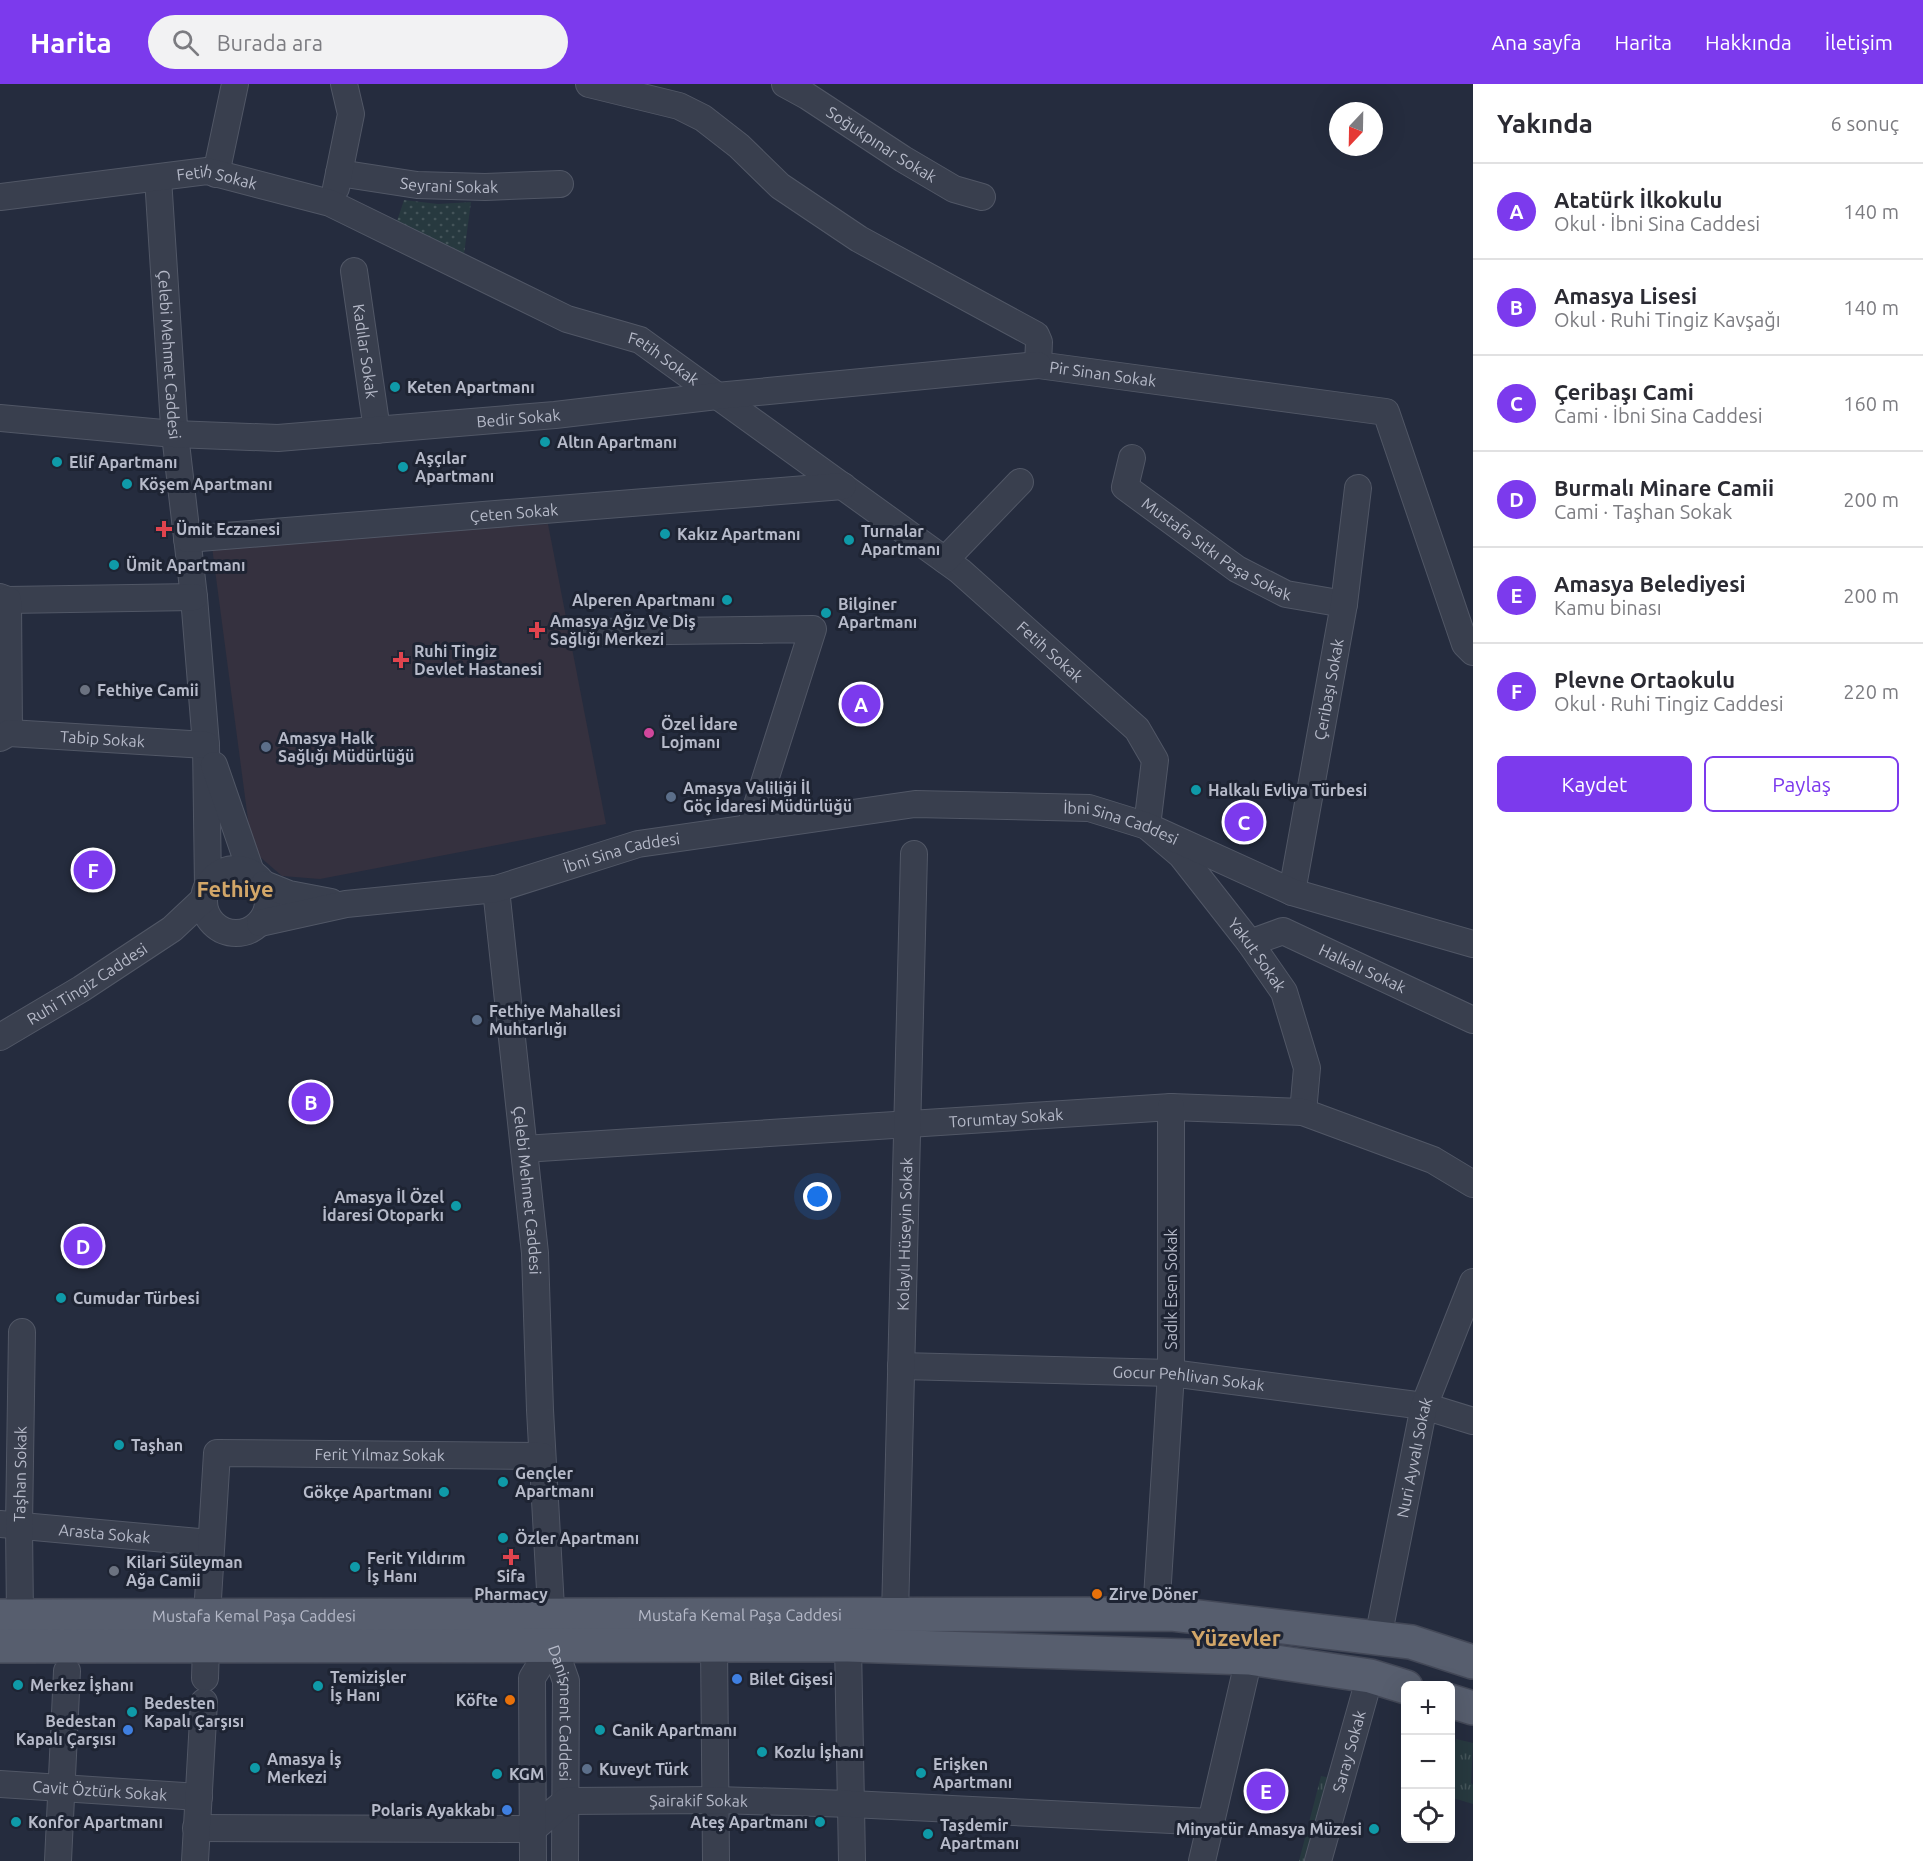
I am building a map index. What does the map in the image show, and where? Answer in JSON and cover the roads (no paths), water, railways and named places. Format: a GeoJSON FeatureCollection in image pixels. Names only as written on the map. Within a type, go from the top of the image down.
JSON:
{"type":"FeatureCollection","features":[{"type":"Feature","properties":{"kind":"main road","name":"Mustafa Kemal Paşa Caddesi"},"geometry":{"type":"LineString","coordinates":[[0,1646],[207,1631],[552,1630],[895,1615],[1172,1614],[1411,1642],[1473,1662]]}},
{"type":"Feature","properties":{"kind":"main road","name":"Mustafa Kemal Paşa Caddesi"},"geometry":{"type":"LineString","coordinates":[[10,1616],[207,1631]]}},
{"type":"Feature","properties":{"kind":"main road","name":"Mustafa Kemal Paşa Caddesi"},"geometry":{"type":"LineString","coordinates":[[552,1630],[714,1645],[848,1645],[1249,1658],[1370,1676],[1401,1685]]}},
{"type":"Feature","properties":{"kind":"main road"},"geometry":{"type":"LineString","coordinates":[[1455,1703],[1473,1708]]}},
{"type":"Feature","properties":{"kind":"street"},"geometry":{"type":"LineString","coordinates":[[216,174],[235,84]]}},
{"type":"Feature","properties":{"kind":"street"},"geometry":{"type":"LineString","coordinates":[[344,84],[351,114],[330,203],[349,226]]}},
{"type":"Feature","properties":{"kind":"street","name":"Pir Sinan Sokak"},"geometry":{"type":"LineString","coordinates":[[589,84],[680,106],[703,118],[739,146],[780,186],[859,239],[1036,335],[1040,342],[1038,364],[1386,412],[1466,644],[1473,652]]}},
{"type":"Feature","properties":{"kind":"street","name":"Soğukpınar Sokak"},"geometry":{"type":"LineString","coordinates":[[785,84],[954,189],[982,197]]}},
{"type":"Feature","properties":{"kind":"street","name":"Fetih Sokak"},"geometry":{"type":"LineString","coordinates":[[2,195],[207,171],[330,203],[567,319],[640,340],[960,571],[1137,729],[1155,760],[1147,826]]}},
{"type":"Feature","properties":{"kind":"street","name":"Seyrani Sokak"},"geometry":{"type":"LineString","coordinates":[[339,172],[417,185],[485,187],[560,184]]}},
{"type":"Feature","properties":{"kind":"street","name":"Çelebi Mehmet Caddesi"},"geometry":{"type":"LineString","coordinates":[[158,178],[174,434],[194,597],[206,745],[206,892]]}},
{"type":"Feature","properties":{"kind":"street","name":"Kadılar Sokak"},"geometry":{"type":"LineString","coordinates":[[354,271],[377,430]]}},
{"type":"Feature","properties":{"kind":"street","name":"Bedir Sokak"},"geometry":{"type":"LineString","coordinates":[[0,418],[174,434],[278,438],[555,415],[717,396],[1038,364]]}},
{"type":"Feature","properties":{"kind":"street","name":"Mustafa Sıtkı Paşa Sokak"},"geometry":{"type":"LineString","coordinates":[[1132,458],[1125,487],[1238,568],[1286,594],[1344,604]]}},
{"type":"Feature","properties":{"kind":"street"},"geometry":{"type":"LineString","coordinates":[[945,560],[1020,482]]}},
{"type":"Feature","properties":{"kind":"street","name":"Çeten Sokak"},"geometry":{"type":"LineString","coordinates":[[187,539],[843,486]]}},
{"type":"Feature","properties":{"kind":"street","name":"Çeribaşı Sokak"},"geometry":{"type":"LineString","coordinates":[[1292,892],[1344,604],[1358,488]]}},
{"type":"Feature","properties":{"kind":"street"},"geometry":{"type":"LineString","coordinates":[[5,735],[4,598],[194,597]]}},
{"type":"Feature","properties":{"kind":"street"},"geometry":{"type":"LineString","coordinates":[[597,632],[813,629],[750,827]]}},
{"type":"Feature","properties":{"kind":"street","name":"Tabip Sokak"},"geometry":{"type":"LineString","coordinates":[[5,735],[206,745]]}},
{"type":"Feature","properties":{"kind":"street","name":"Çelebi Mehmet Caddesi"},"geometry":{"type":"LineString","coordinates":[[206,745],[258,878]]}},
{"type":"Feature","properties":{"kind":"street","name":"İbni Sina Caddesi"},"geometry":{"type":"LineString","coordinates":[[496,889],[638,844],[915,804],[1089,808],[1147,826],[1292,892],[1473,944]]}},
{"type":"Feature","properties":{"kind":"street","name":"Yakut Sokak"},"geometry":{"type":"LineString","coordinates":[[1147,826],[1181,855],[1250,943],[1284,992],[1307,1068],[1303,1112]]}},
{"type":"Feature","properties":{"kind":"street","name":"Kolaylı Hüseyin Sokak"},"geometry":{"type":"LineString","coordinates":[[895,1615],[914,854]]}},
{"type":"Feature","properties":{"kind":"street"},"geometry":{"type":"LineString","coordinates":[[258,878],[269,898],[268,909],[260,923],[248,932],[237,934],[226,933],[209,920],[205,910],[206,892],[220,873],[230,869],[241,869],[289,894],[346,904]]}},
{"type":"Feature","properties":{"kind":"street"},"geometry":{"type":"LineString","coordinates":[[260,923],[346,904],[496,889]]}},
{"type":"Feature","properties":{"kind":"street","name":"Çelebi Mehmet Caddesi"},"geometry":{"type":"LineString","coordinates":[[496,889],[535,1253],[542,1456],[552,1630]]}},
{"type":"Feature","properties":{"kind":"street","name":"Ruhi Tingiz Caddesi"},"geometry":{"type":"LineString","coordinates":[[0,1038],[81,989],[172,929],[206,892]]}},
{"type":"Feature","properties":{"kind":"street"},"geometry":{"type":"LineString","coordinates":[[172,929],[217,927]]}},
{"type":"Feature","properties":{"kind":"street","name":"Halkalı Sokak"},"geometry":{"type":"LineString","coordinates":[[1250,943],[1283,931],[1473,1020]]}},
{"type":"Feature","properties":{"kind":"street","name":"Torumtay Sokak"},"geometry":{"type":"LineString","coordinates":[[524,1149],[1171,1107],[1303,1112],[1433,1160],[1473,1184]]}},
{"type":"Feature","properties":{"kind":"street","name":"Sadık Esen Sokak"},"geometry":{"type":"LineString","coordinates":[[1156,1614],[1171,1373],[1171,1107]]}},
{"type":"Feature","properties":{"kind":"street","name":"Nuri Ayvalı Sokak"},"geometry":{"type":"LineString","coordinates":[[1378,1638],[1424,1406],[1473,1282]]}},
{"type":"Feature","properties":{"kind":"street","name":"Taşhan Sokak"},"geometry":{"type":"LineString","coordinates":[[10,1616],[9,1525],[22,1332]]}},
{"type":"Feature","properties":{"kind":"street","name":"Gocur Pehlivan Sokak"},"geometry":{"type":"LineString","coordinates":[[901,1366],[1171,1373],[1424,1406],[1473,1421]]}},
{"type":"Feature","properties":{"kind":"street","name":"Ferit Yılmaz Sokak"},"geometry":{"type":"LineString","coordinates":[[210,1543],[217,1453],[542,1456]]}},
{"type":"Feature","properties":{"kind":"street","name":"Arasta Sokak"},"geometry":{"type":"LineString","coordinates":[[9,1525],[210,1543]]}},
{"type":"Feature","properties":{"kind":"street"},"geometry":{"type":"LineString","coordinates":[[195,1861],[200,1797],[210,1543]]}},
{"type":"Feature","properties":{"kind":"street","name":"Danişment Caddesi"},"geometry":{"type":"LineString","coordinates":[[552,1630],[567,1681],[565,1861]]}},
{"type":"Feature","properties":{"kind":"street","name":"Danişment Caddesi"},"geometry":{"type":"LineString","coordinates":[[534,1861],[532,1678],[552,1630]]}},
{"type":"Feature","properties":{"kind":"street"},"geometry":{"type":"LineString","coordinates":[[714,1645],[716,1861]]}},
{"type":"Feature","properties":{"kind":"street"},"geometry":{"type":"LineString","coordinates":[[848,1645],[852,1861]]}},
{"type":"Feature","properties":{"kind":"street"},"geometry":{"type":"LineString","coordinates":[[1202,1861],[1249,1658]]}},
{"type":"Feature","properties":{"kind":"street"},"geometry":{"type":"LineString","coordinates":[[58,1861],[67,1671]]}},
{"type":"Feature","properties":{"kind":"street","name":"Saray Sokak"},"geometry":{"type":"LineString","coordinates":[[1318,1861],[1370,1676]]}},
{"type":"Feature","properties":{"kind":"street","name":"Cavit Öztürk Sokak"},"geometry":{"type":"LineString","coordinates":[[0,1784],[200,1797]]}},
{"type":"Feature","properties":{"kind":"street","name":"Şairakif Sokak"},"geometry":{"type":"LineString","coordinates":[[566,1801],[717,1800],[851,1804],[1211,1822]]}},
{"type":"Feature","properties":{"kind":"street"},"geometry":{"type":"LineString","coordinates":[[196,1828],[533,1829],[566,1801]]}},
{"type":"Feature","properties":{"kind":"place","name":"Keten Apartmanı"},"geometry":{"type":"Point","coordinates":[395,387]}},
{"type":"Feature","properties":{"kind":"place","name":"Altın Apartmanı"},"geometry":{"type":"Point","coordinates":[545,442]}},
{"type":"Feature","properties":{"kind":"place","name":"Elif Apartmanı"},"geometry":{"type":"Point","coordinates":[57,462]}},
{"type":"Feature","properties":{"kind":"place","name":"Aşçılar Apartmanı"},"geometry":{"type":"Point","coordinates":[403,467]}},
{"type":"Feature","properties":{"kind":"place","name":"Köşem Apartmanı"},"geometry":{"type":"Point","coordinates":[127,484]}},
{"type":"Feature","properties":{"kind":"place","name":"Ümit Eczanesi"},"geometry":{"type":"Point","coordinates":[164,529]}},
{"type":"Feature","properties":{"kind":"place","name":"Kakız Apartmanı"},"geometry":{"type":"Point","coordinates":[665,534]}},
{"type":"Feature","properties":{"kind":"place","name":"Turnalar Apartmanı"},"geometry":{"type":"Point","coordinates":[849,540]}},
{"type":"Feature","properties":{"kind":"place","name":"Ümit Apartmanı"},"geometry":{"type":"Point","coordinates":[114,565]}},
{"type":"Feature","properties":{"kind":"place","name":"Alperen Apartmanı"},"geometry":{"type":"Point","coordinates":[727,600]}},
{"type":"Feature","properties":{"kind":"place","name":"Bilginer Apartmanı"},"geometry":{"type":"Point","coordinates":[826,613]}},
{"type":"Feature","properties":{"kind":"place","name":"Amasya Ağız Ve Diş Sağlığı Merkezi"},"geometry":{"type":"Point","coordinates":[537,630]}},
{"type":"Feature","properties":{"kind":"place","name":"Ruhi Tingiz Devlet Hastanesi"},"geometry":{"type":"Point","coordinates":[401,660]}},
{"type":"Feature","properties":{"kind":"place","name":"Fethiye Camii"},"geometry":{"type":"Point","coordinates":[85,690]}},
{"type":"Feature","properties":{"kind":"place","name":"Atatürk İlkokulu"},"geometry":{"type":"Point","coordinates":[861,704]}},
{"type":"Feature","properties":{"kind":"place","name":"Özel İdare Lojmanı"},"geometry":{"type":"Point","coordinates":[649,733]}},
{"type":"Feature","properties":{"kind":"place","name":"Amasya Halk Sağlığı Müdürlüğü"},"geometry":{"type":"Point","coordinates":[266,747]}},
{"type":"Feature","properties":{"kind":"place","name":"Halkalı Evliya Türbesi"},"geometry":{"type":"Point","coordinates":[1196,790]}},
{"type":"Feature","properties":{"kind":"place","name":"Amasya Valiliği İl Göç İdaresi Müdürlüğü"},"geometry":{"type":"Point","coordinates":[671,797]}},
{"type":"Feature","properties":{"kind":"place","name":"Çeribaşı Cami"},"geometry":{"type":"Point","coordinates":[1244,822]}},
{"type":"Feature","properties":{"kind":"place","name":"Plevne Ortaokulu"},"geometry":{"type":"Point","coordinates":[93,870]}},
{"type":"Feature","properties":{"kind":"place","name":"Fethiye Mahallesi Muhtarlığı"},"geometry":{"type":"Point","coordinates":[477,1020]}},
{"type":"Feature","properties":{"kind":"place","name":"Amasya Lisesi"},"geometry":{"type":"Point","coordinates":[311,1102]}},
{"type":"Feature","properties":{"kind":"place","name":"Amasya İl Özel İdaresi Otoparkı"},"geometry":{"type":"Point","coordinates":[456,1206]}},
{"type":"Feature","properties":{"kind":"place","name":"Burmalı Minare Camii"},"geometry":{"type":"Point","coordinates":[83,1246]}},
{"type":"Feature","properties":{"kind":"place","name":"Cumudar Türbesi"},"geometry":{"type":"Point","coordinates":[61,1298]}},
{"type":"Feature","properties":{"kind":"place","name":"Taşhan"},"geometry":{"type":"Point","coordinates":[119,1445]}},
{"type":"Feature","properties":{"kind":"place","name":"Gençler Apartmanı"},"geometry":{"type":"Point","coordinates":[503,1482]}},
{"type":"Feature","properties":{"kind":"place","name":"Gökçe Apartmanı"},"geometry":{"type":"Point","coordinates":[444,1492]}},
{"type":"Feature","properties":{"kind":"place","name":"Özler Apartmanı"},"geometry":{"type":"Point","coordinates":[503,1538]}},
{"type":"Feature","properties":{"kind":"place","name":"Sifa Pharmacy"},"geometry":{"type":"Point","coordinates":[511,1557]}},
{"type":"Feature","properties":{"kind":"place","name":"Ferit Yıldırım İş Hanı"},"geometry":{"type":"Point","coordinates":[355,1567]}},
{"type":"Feature","properties":{"kind":"place","name":"Kilari Süleyman Ağa Camii"},"geometry":{"type":"Point","coordinates":[114,1571]}},
{"type":"Feature","properties":{"kind":"place","name":"Zirve Döner"},"geometry":{"type":"Point","coordinates":[1097,1594]}},
{"type":"Feature","properties":{"kind":"place","name":"Bilet Gişesi"},"geometry":{"type":"Point","coordinates":[737,1679]}},
{"type":"Feature","properties":{"kind":"place","name":"Merkez İşhanı"},"geometry":{"type":"Point","coordinates":[18,1685]}},
{"type":"Feature","properties":{"kind":"place","name":"Temizişler İş Hanı"},"geometry":{"type":"Point","coordinates":[318,1686]}},
{"type":"Feature","properties":{"kind":"place","name":"Köfte"},"geometry":{"type":"Point","coordinates":[510,1700]}},
{"type":"Feature","properties":{"kind":"place","name":"Bedesten Kapalı Çarşısı"},"geometry":{"type":"Point","coordinates":[132,1712]}},
{"type":"Feature","properties":{"kind":"place","name":"Bedestan Kapalı Çarşısı"},"geometry":{"type":"Point","coordinates":[128,1730]}},
{"type":"Feature","properties":{"kind":"place","name":"Canik Apartmanı"},"geometry":{"type":"Point","coordinates":[600,1730]}},
{"type":"Feature","properties":{"kind":"place","name":"Kozlu İşhanı"},"geometry":{"type":"Point","coordinates":[762,1752]}},
{"type":"Feature","properties":{"kind":"place","name":"Amasya İş Merkezi"},"geometry":{"type":"Point","coordinates":[255,1768]}},
{"type":"Feature","properties":{"kind":"place","name":"Kuveyt Türk"},"geometry":{"type":"Point","coordinates":[587,1769]}},
{"type":"Feature","properties":{"kind":"place","name":"Erişken Apartmanı"},"geometry":{"type":"Point","coordinates":[921,1773]}},
{"type":"Feature","properties":{"kind":"place","name":"KGM"},"geometry":{"type":"Point","coordinates":[497,1774]}},
{"type":"Feature","properties":{"kind":"place","name":"Amasya Belediyesi"},"geometry":{"type":"Point","coordinates":[1266,1791]}},
{"type":"Feature","properties":{"kind":"place","name":"Polaris Ayakkabı"},"geometry":{"type":"Point","coordinates":[507,1810]}},
{"type":"Feature","properties":{"kind":"place","name":"Konfor Apartmanı"},"geometry":{"type":"Point","coordinates":[16,1822]}},
{"type":"Feature","properties":{"kind":"place","name":"Ateş Apartmanı"},"geometry":{"type":"Point","coordinates":[820,1822]}},
{"type":"Feature","properties":{"kind":"place","name":"Minyatür Amasya Müzesi"},"geometry":{"type":"Point","coordinates":[1374,1829]}},
{"type":"Feature","properties":{"kind":"place","name":"Taşdemir Apartmanı"},"geometry":{"type":"Point","coordinates":[928,1834]}},
{"type":"Feature","properties":{"kind":"district","name":"Fethiye"},"geometry":{"type":"Point","coordinates":[235,889]}},
{"type":"Feature","properties":{"kind":"district","name":"Yüzevler"},"geometry":{"type":"Point","coordinates":[1236,1638]}}]}
